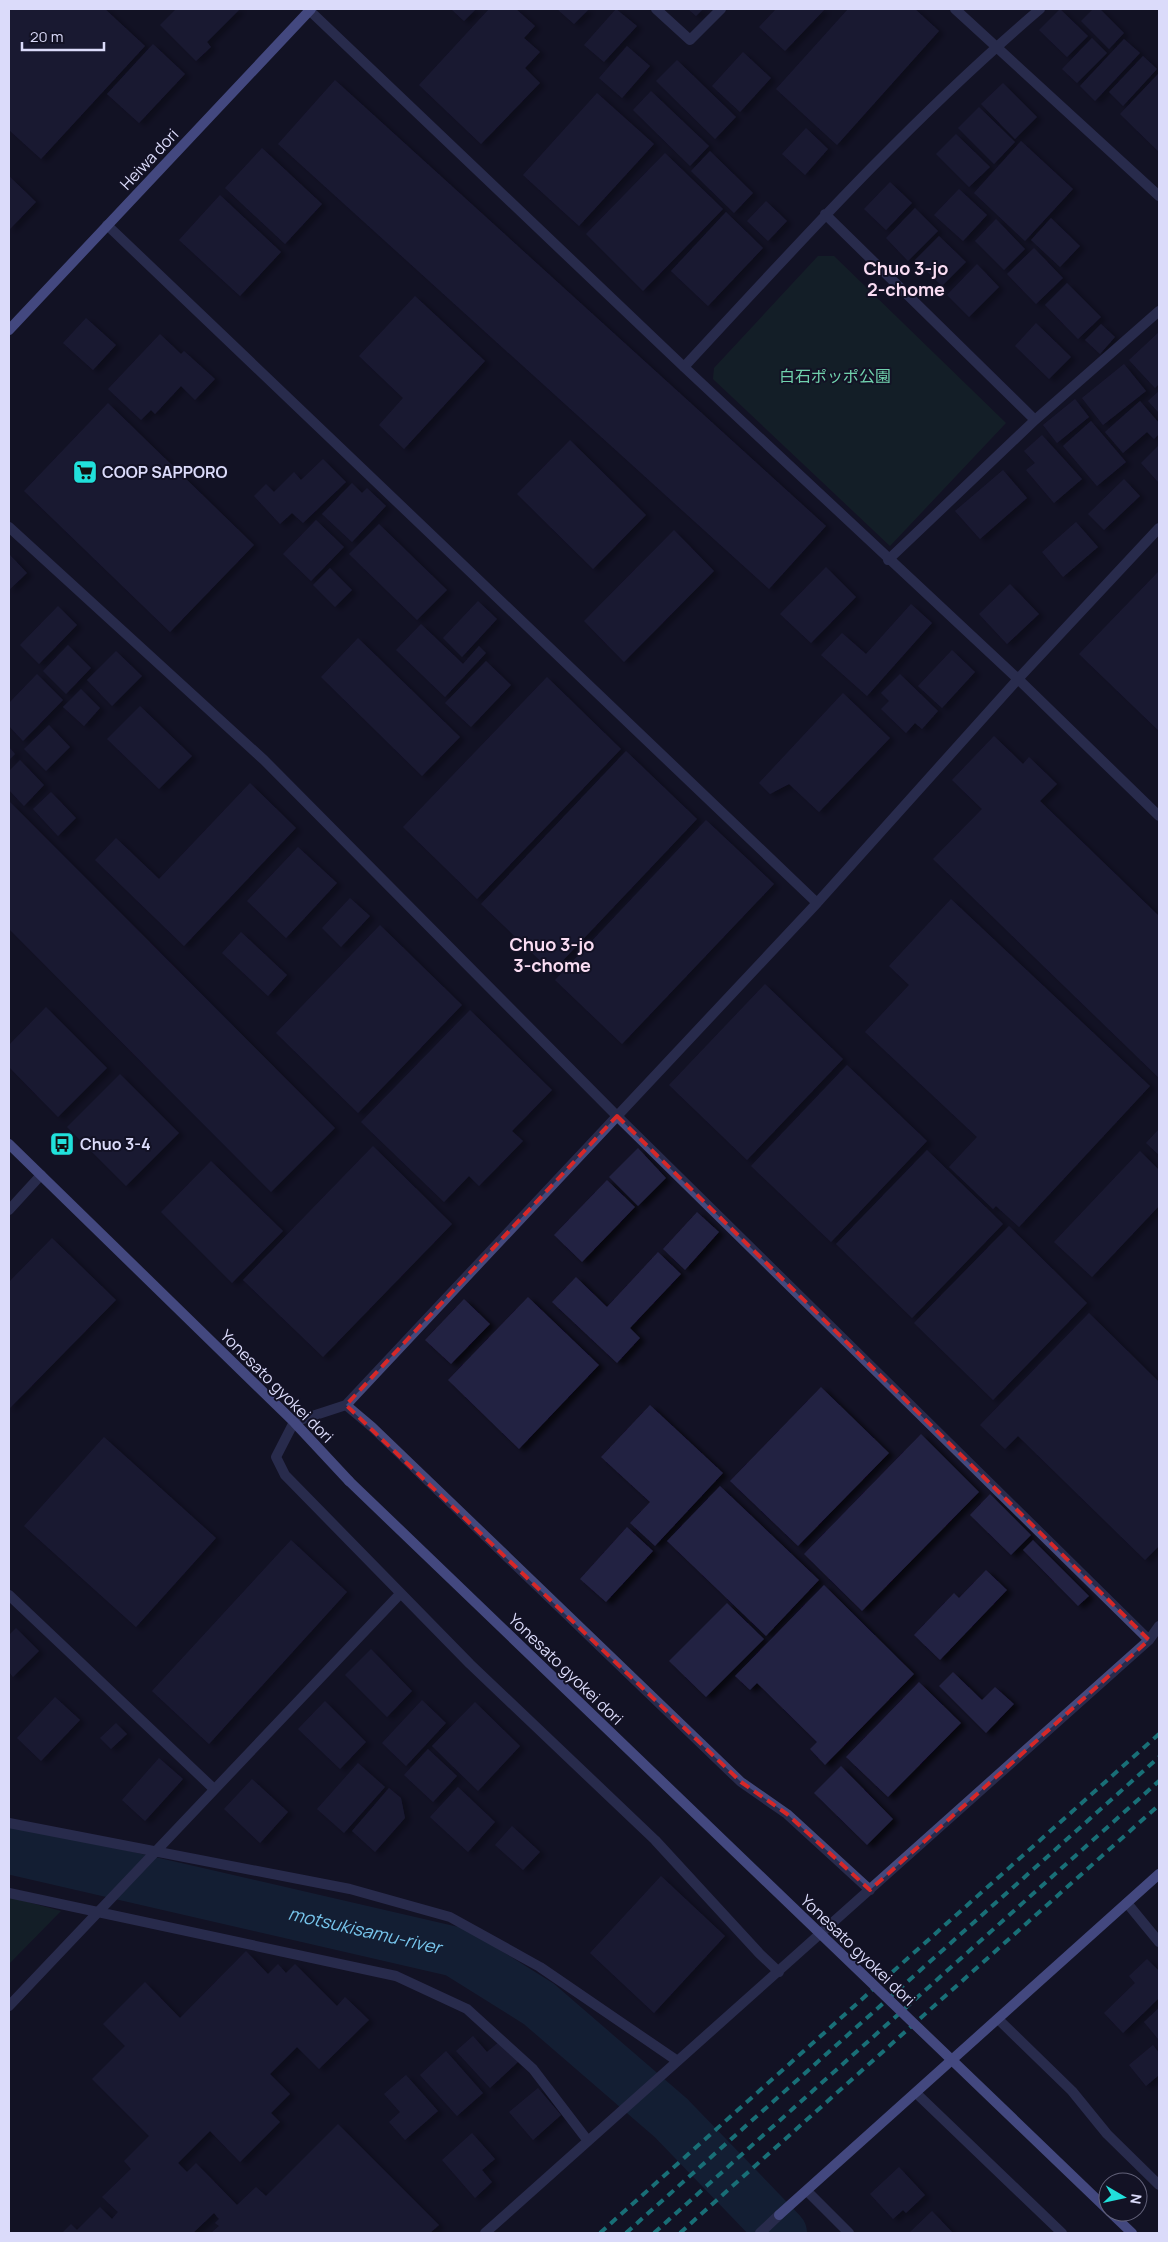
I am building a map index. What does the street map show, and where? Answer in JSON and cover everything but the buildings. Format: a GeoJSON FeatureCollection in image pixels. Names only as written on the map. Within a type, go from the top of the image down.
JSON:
{"type":"FeatureCollection","features":[{"type":"Feature","properties":{"kind":"street"},"geometry":{"type":"LineString","coordinates":[[310,9],[684,367],[1018,680],[1159,816]]}},
{"type":"Feature","properties":{"kind":"street","name":"Heiwa dori"},"geometry":{"type":"LineString","coordinates":[[9,330],[310,9]]}},
{"type":"Feature","properties":{"kind":"street"},"geometry":{"type":"LineString","coordinates":[[656,9],[690,40],[721,9]]}},
{"type":"Feature","properties":{"kind":"street"},"geometry":{"type":"LineString","coordinates":[[955,9],[1159,196]]}},
{"type":"Feature","properties":{"kind":"street"},"geometry":{"type":"LineString","coordinates":[[684,367],[825,214],[996,46],[1040,9]]}},
{"type":"Feature","properties":{"kind":"street"},"geometry":{"type":"LineString","coordinates":[[825,214],[1035,420]]}},
{"type":"Feature","properties":{"kind":"street"},"geometry":{"type":"LineString","coordinates":[[107,225],[817,903]]}},
{"type":"Feature","properties":{"kind":"street"},"geometry":{"type":"LineString","coordinates":[[888,560],[1035,420],[1159,311]]}},
{"type":"Feature","properties":{"kind":"street"},"geometry":{"type":"LineString","coordinates":[[9,527],[264,760],[617,1116],[1149,1640]]}},
{"type":"Feature","properties":{"kind":"street"},"geometry":{"type":"LineString","coordinates":[[779,1972],[759,1953],[655,1840],[470,1664],[400,1594],[286,1475],[276,1456],[294,1422],[346,1405],[817,903],[1018,680],[1159,528]]}},
{"type":"Feature","properties":{"kind":"street","name":"Yonesato gyokei dori"},"geometry":{"type":"LineString","coordinates":[[9,1144],[294,1422],[349,1481],[1098,2200]]}},
{"type":"Feature","properties":{"kind":"street"},"geometry":{"type":"LineString","coordinates":[[9,1210],[41,1175]]}},
{"type":"Feature","properties":{"kind":"street"},"geometry":{"type":"LineString","coordinates":[[346,1405],[372,1426],[741,1782],[787,1814],[870,1890]]}},
{"type":"Feature","properties":{"kind":"street"},"geometry":{"type":"LineString","coordinates":[[9,2006],[400,1594]]}},
{"type":"Feature","properties":{"kind":"street"},"geometry":{"type":"LineString","coordinates":[[9,1595],[214,1789]]}},
{"type":"Feature","properties":{"kind":"street"},"geometry":{"type":"LineString","coordinates":[[484,2233],[676,2060],[779,1972],[1149,1640],[1159,1626]]}},
{"type":"Feature","properties":{"kind":"street"},"geometry":{"type":"LineString","coordinates":[[9,1822],[350,1889],[450,1917],[540,1967],[676,2060]]}},
{"type":"Feature","properties":{"kind":"street"},"geometry":{"type":"LineString","coordinates":[[760,2233],[1159,1874]]}},
{"type":"Feature","properties":{"kind":"street"},"geometry":{"type":"LineString","coordinates":[[9,1893],[396,1976],[467,2009],[533,2069],[588,2141]]}},
{"type":"Feature","properties":{"kind":"street"},"geometry":{"type":"LineString","coordinates":[[1127,1903],[1159,1942]]}},
{"type":"Feature","properties":{"kind":"street"},"geometry":{"type":"LineString","coordinates":[[998,2019],[1072,2091],[1107,2134],[1159,2185]]}},
{"type":"Feature","properties":{"kind":"street"},"geometry":{"type":"LineString","coordinates":[[916,2093],[1062,2233]]}},
{"type":"Feature","properties":{"kind":"street"},"geometry":{"type":"LineString","coordinates":[[807,2191],[849,2233]]}},
{"type":"Feature","properties":{"kind":"street","name":"Yonesato gyokei dori"},"geometry":{"type":"LineString","coordinates":[[1120,2222],[1132,2233]]}},
{"type":"Feature","properties":{"kind":"highlighted area"},"geometry":{"type":"Polygon","coordinates":[[[617,1116],[1149,1640],[870,1890],[787,1814],[741,1782],[346,1405],[617,1116]]]}},
{"type":"Feature","properties":{"kind":"green space","name":"白石ポッポ公園"},"geometry":{"type":"Polygon","coordinates":[[[818,256],[834,256],[1006,423],[890,546],[713,379],[714,368],[818,256]]]}},
{"type":"Feature","properties":{"kind":"green space"},"geometry":{"type":"Polygon","coordinates":[[[9,1897],[61,1911],[9,1964],[9,1897]]]}},
{"type":"Feature","properties":{"kind":"waterway","name":"motsukisamu-river"},"geometry":{"type":"LineString","coordinates":[[9,1849],[456,1952],[539,2004],[671,2118],[782,2233]]}},
{"type":"Feature","properties":{"kind":"railway"},"geometry":{"type":"LineString","coordinates":[[600,2233],[1159,1734]]}},
{"type":"Feature","properties":{"kind":"railway"},"geometry":{"type":"LineString","coordinates":[[626,2233],[1159,1757]]}},
{"type":"Feature","properties":{"kind":"railway"},"geometry":{"type":"LineString","coordinates":[[654,2233],[1159,1781]]}},
{"type":"Feature","properties":{"kind":"railway"},"geometry":{"type":"LineString","coordinates":[[680,2233],[1159,1805]]}},
{"type":"Feature","properties":{"kind":"place","name":"COOP SAPPORO"},"geometry":{"type":"Point","coordinates":[85,472]}},
{"type":"Feature","properties":{"kind":"place","name":"Chuo 3-4"},"geometry":{"type":"Point","coordinates":[62,1144]}},
{"type":"Feature","properties":{"kind":"district","name":"Chuo 3-jo 2-chome"},"geometry":{"type":"Point","coordinates":[906,279]}},
{"type":"Feature","properties":{"kind":"district","name":"Chuo 3-jo 3-chome"},"geometry":{"type":"Point","coordinates":[552,955]}}]}
